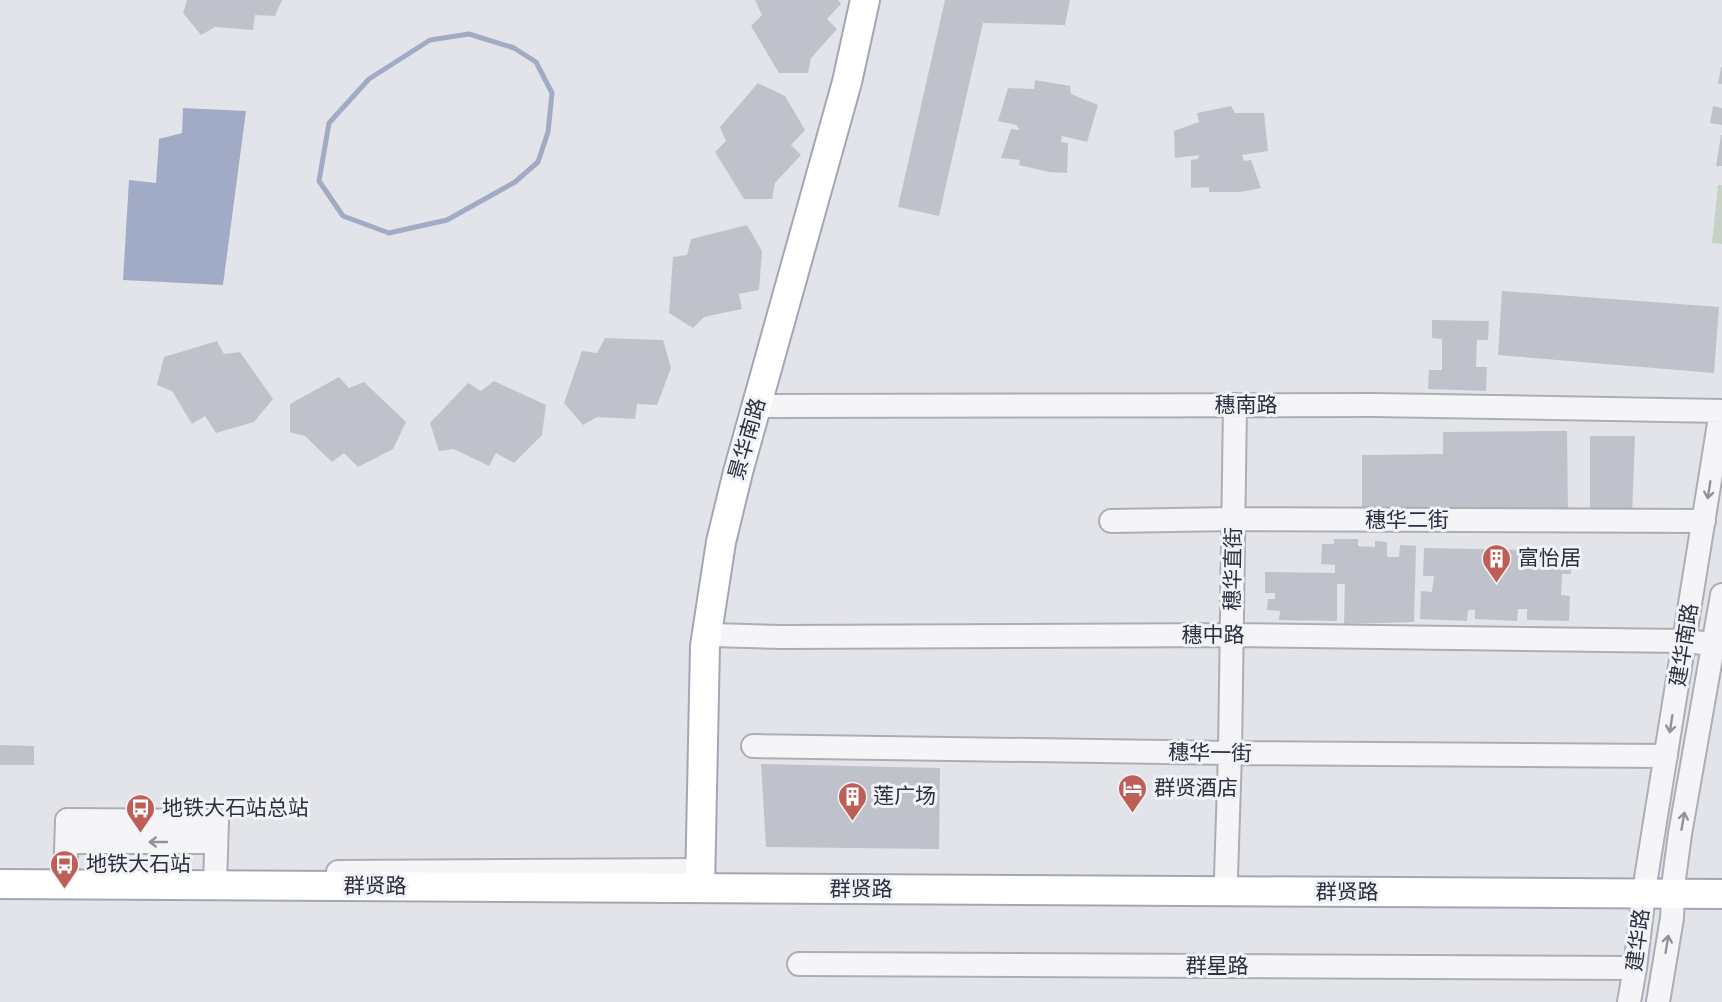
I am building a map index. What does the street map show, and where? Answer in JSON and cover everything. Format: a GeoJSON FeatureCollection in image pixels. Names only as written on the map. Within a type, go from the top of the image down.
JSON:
{"type":"FeatureCollection","features":[{"type":"Feature","properties":{"kind":"main road","name":"景华南路"},"geometry":{"type":"LineString","coordinates":[[700,879],[705,646],[721,542],[738,472],[847,81],[865,0]]}},
{"type":"Feature","properties":{"kind":"main road","name":"群贤路"},"geometry":{"type":"LineString","coordinates":[[0,866],[221,867],[700,879],[1645,886],[1673,887],[1722,894]]}},
{"type":"Feature","properties":{"kind":"main road","name":"群贤路"},"geometry":{"type":"LineString","coordinates":[[0,884],[70,866]]}},
{"type":"Feature","properties":{"kind":"main road","name":"群贤路"},"geometry":{"type":"LineString","coordinates":[[700,879],[1521,876],[1645,886]]}},
{"type":"Feature","properties":{"kind":"main road","name":"群贤路"},"geometry":{"type":"LineString","coordinates":[[700,879],[1722,877]]}},
{"type":"Feature","properties":{"kind":"main road","name":"群贤路"},"geometry":{"type":"LineString","coordinates":[[1673,887],[1722,877]]}},
{"type":"Feature","properties":{"kind":"street","name":"穗南路"},"geometry":{"type":"LineString","coordinates":[[769,406],[1235,405],[1722,411]]}},
{"type":"Feature","properties":{"kind":"street","name":"穗华直街"},"geometry":{"type":"LineString","coordinates":[[1226,877],[1235,405]]}},
{"type":"Feature","properties":{"kind":"street","name":"建华南路"},"geometry":{"type":"LineString","coordinates":[[1645,886],[1722,411]]}},
{"type":"Feature","properties":{"kind":"street","name":"穗华二街"},"geometry":{"type":"LineString","coordinates":[[1110,521],[1233,519],[1704,521]]}},
{"type":"Feature","properties":{"kind":"street","name":"建华南路"},"geometry":{"type":"LineString","coordinates":[[1673,887],[1722,595]]}},
{"type":"Feature","properties":{"kind":"street","name":"穗中路"},"geometry":{"type":"LineString","coordinates":[[713,635],[782,637],[1232,635],[1684,641],[1713,644]]}},
{"type":"Feature","properties":{"kind":"street","name":"穗华一街"},"geometry":{"type":"LineString","coordinates":[[753,746],[1666,756]]}},
{"type":"Feature","properties":{"kind":"street"},"geometry":{"type":"LineString","coordinates":[[70,866],[67,820],[217,821],[221,867]]}},
{"type":"Feature","properties":{"kind":"street","name":"建华路"},"geometry":{"type":"LineString","coordinates":[[1629,1002],[1645,886]]}},
{"type":"Feature","properties":{"kind":"street","name":"建华路"},"geometry":{"type":"LineString","coordinates":[[1658,1002],[1672,918],[1673,887]]}},
{"type":"Feature","properties":{"kind":"street","name":"群星路"},"geometry":{"type":"LineString","coordinates":[[799,964],[1635,968]]}},
{"type":"Feature","properties":{"kind":"green space"},"geometry":{"type":"Polygon","coordinates":[[[1718,185],[1722,185],[1722,244],[1712,243],[1718,185]]]}},
{"type":"Feature","properties":{"kind":"water"},"geometry":{"type":"Polygon","coordinates":[[[183,108],[246,111],[223,285],[123,280],[129,180],[156,183],[159,139],[182,133],[183,108]]]}},
{"type":"Feature","properties":{"kind":"building"},"geometry":{"type":"Polygon","coordinates":[[[187,0],[282,0],[275,16],[255,15],[253,30],[215,27],[201,35],[183,13],[187,0]]]}},
{"type":"Feature","properties":{"kind":"building"},"geometry":{"type":"Polygon","coordinates":[[[755,0],[838,0],[841,4],[827,19],[837,29],[811,58],[808,73],[779,73],[751,26],[762,15],[755,0]]]}},
{"type":"Feature","properties":{"kind":"building"},"geometry":{"type":"Polygon","coordinates":[[[945,0],[1070,0],[1065,25],[983,23],[939,216],[898,207],[945,0]]]}},
{"type":"Feature","properties":{"kind":"building"},"geometry":{"type":"Polygon","coordinates":[[[1721,67],[1722,84],[1718,84],[1721,67]]]}},
{"type":"Feature","properties":{"kind":"building"},"geometry":{"type":"Polygon","coordinates":[[[1035,80],[1070,86],[1071,94],[1098,105],[1087,142],[1062,136],[1061,142],[1068,143],[1067,173],[1049,172],[1019,165],[1020,160],[1001,158],[1011,129],[1020,130],[1016,125],[998,121],[1008,88],[1034,89],[1035,80]]]}},
{"type":"Feature","properties":{"kind":"building"},"geometry":{"type":"Polygon","coordinates":[[[758,83],[785,96],[805,130],[791,145],[801,155],[775,183],[772,199],[744,199],[715,152],[726,141],[720,127],[758,83]]]}},
{"type":"Feature","properties":{"kind":"building"},"geometry":{"type":"Polygon","coordinates":[[[1231,106],[1235,113],[1264,113],[1268,151],[1242,155],[1244,161],[1251,160],[1261,188],[1241,192],[1209,192],[1209,187],[1191,188],[1191,160],[1198,159],[1199,155],[1175,158],[1174,131],[1199,122],[1197,113],[1231,106]]]}},
{"type":"Feature","properties":{"kind":"building"},"geometry":{"type":"Polygon","coordinates":[[[1713,106],[1722,108],[1722,125],[1710,123],[1713,106]]]}},
{"type":"Feature","properties":{"kind":"building"},"geometry":{"type":"Polygon","coordinates":[[[1721,135],[1722,166],[1716,166],[1721,135]]]}},
{"type":"Feature","properties":{"kind":"building"},"geometry":{"type":"Polygon","coordinates":[[[747,225],[762,251],[759,290],[739,294],[742,309],[704,317],[693,328],[669,313],[673,257],[687,255],[691,239],[747,225]]]}},
{"type":"Feature","properties":{"kind":"building"},"geometry":{"type":"Polygon","coordinates":[[[1502,291],[1719,307],[1714,373],[1498,355],[1502,291]]]}},
{"type":"Feature","properties":{"kind":"building"},"geometry":{"type":"Polygon","coordinates":[[[1432,320],[1489,321],[1488,340],[1477,340],[1476,367],[1487,367],[1486,391],[1428,389],[1429,370],[1442,370],[1442,339],[1432,338],[1432,320]]]}},
{"type":"Feature","properties":{"kind":"building"},"geometry":{"type":"Polygon","coordinates":[[[605,338],[663,340],[671,368],[657,405],[637,404],[635,419],[597,417],[583,425],[564,403],[582,351],[597,353],[605,338]]]}},
{"type":"Feature","properties":{"kind":"building"},"geometry":{"type":"Polygon","coordinates":[[[217,341],[224,354],[240,352],[273,399],[254,422],[216,433],[205,416],[192,424],[172,391],[157,385],[164,357],[217,341]]]}},
{"type":"Feature","properties":{"kind":"building"},"geometry":{"type":"Polygon","coordinates":[[[339,377],[349,388],[364,382],[406,422],[393,449],[358,467],[344,453],[332,462],[305,436],[290,432],[290,404],[339,377]]]}},
{"type":"Feature","properties":{"kind":"building"},"geometry":{"type":"Polygon","coordinates":[[[494,381],[546,405],[542,435],[514,463],[496,453],[489,466],[454,449],[439,451],[430,423],[468,383],[481,391],[494,381]]]}},
{"type":"Feature","properties":{"kind":"building"},"geometry":{"type":"Polygon","coordinates":[[[1567,431],[1568,512],[1362,513],[1362,455],[1443,454],[1443,432],[1567,431]]]}},
{"type":"Feature","properties":{"kind":"building"},"geometry":{"type":"Polygon","coordinates":[[[1590,436],[1635,436],[1632,516],[1590,516],[1590,436]]]}},
{"type":"Feature","properties":{"kind":"building"},"geometry":{"type":"Polygon","coordinates":[[[1334,539],[1358,539],[1358,546],[1375,547],[1375,541],[1387,542],[1387,557],[1399,557],[1400,545],[1416,546],[1414,622],[1344,624],[1345,584],[1337,584],[1337,621],[1279,620],[1280,611],[1267,610],[1268,599],[1275,599],[1275,593],[1265,593],[1265,572],[1335,573],[1335,565],[1321,564],[1322,544],[1334,544],[1334,539]]]}},
{"type":"Feature","properties":{"kind":"building","name":"富怡居"},"geometry":{"type":"Polygon","coordinates":[[[1424,548],[1572,551],[1571,574],[1562,574],[1561,595],[1570,596],[1569,621],[1527,620],[1527,609],[1518,609],[1517,621],[1475,619],[1475,610],[1468,610],[1467,621],[1420,619],[1421,591],[1432,592],[1434,576],[1423,576],[1424,548]]]}},
{"type":"Feature","properties":{"kind":"building"},"geometry":{"type":"Polygon","coordinates":[[[0,745],[34,746],[34,765],[0,765],[0,745]]]}},
{"type":"Feature","properties":{"kind":"building","name":"莲广场"},"geometry":{"type":"Polygon","coordinates":[[[761,764],[940,768],[939,849],[766,847],[761,764]]]}},
{"type":"Feature","properties":{"kind":"waterway"},"geometry":{"type":"LineString","coordinates":[[469,34],[514,48],[536,62],[552,93],[548,132],[538,162],[515,182],[447,220],[389,233],[343,216],[319,181],[329,123],[369,79],[430,40],[469,34]]}},
{"type":"Feature","properties":{"kind":"place","name":"富怡居"},"geometry":{"type":"Point","coordinates":[1497,584]}},
{"type":"Feature","properties":{"kind":"place","name":"群贤酒店"},"geometry":{"type":"Point","coordinates":[1133,814]}},
{"type":"Feature","properties":{"kind":"place","name":"莲广场"},"geometry":{"type":"Point","coordinates":[852,822]}},
{"type":"Feature","properties":{"kind":"place","name":"地铁大石站总站"},"geometry":{"type":"Point","coordinates":[141,834]}},
{"type":"Feature","properties":{"kind":"place","name":"地铁大石站"},"geometry":{"type":"Point","coordinates":[65,890]}}]}
